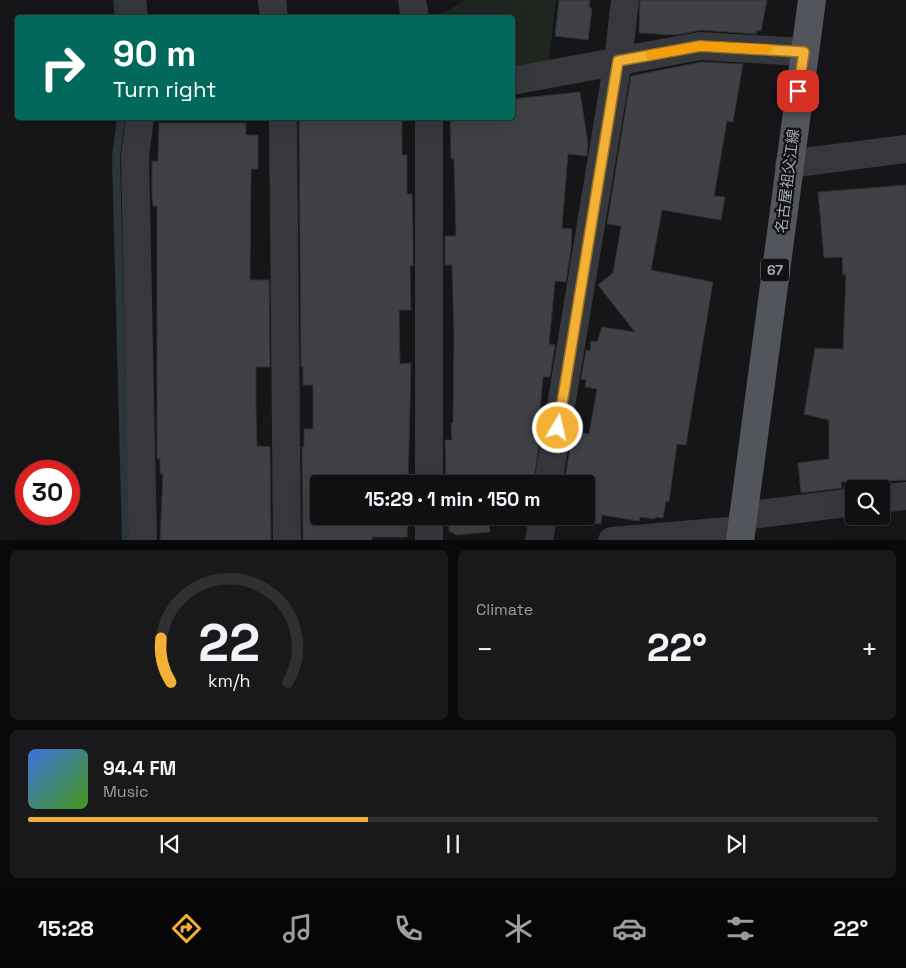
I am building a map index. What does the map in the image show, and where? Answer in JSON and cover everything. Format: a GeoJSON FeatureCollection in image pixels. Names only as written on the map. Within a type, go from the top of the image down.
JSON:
{"type":"FeatureCollection","features":[{"type":"Feature","properties":{"kind":"main road","name":"名古屋祖父江線"},"geometry":{"type":"LineString","coordinates":[[741,529],[812,0]]}},
{"type":"Feature","properties":{"kind":"street"},"geometry":{"type":"LineString","coordinates":[[132,0],[134,15]]}},
{"type":"Feature","properties":{"kind":"street"},"geometry":{"type":"LineString","coordinates":[[272,0],[274,15]]}},
{"type":"Feature","properties":{"kind":"street"},"geometry":{"type":"LineString","coordinates":[[412,0],[414,15]]}},
{"type":"Feature","properties":{"kind":"street"},"geometry":{"type":"LineString","coordinates":[[549,475],[618,61],[625,0]]}},
{"type":"Feature","properties":{"kind":"street"},"geometry":{"type":"LineString","coordinates":[[515,80],[700,46],[804,52]]}},
{"type":"Feature","properties":{"kind":"street"},"geometry":{"type":"LineString","coordinates":[[140,120],[135,156],[144,540]]}},
{"type":"Feature","properties":{"kind":"street"},"geometry":{"type":"LineString","coordinates":[[283,120],[287,540]]}},
{"type":"Feature","properties":{"kind":"street"},"geometry":{"type":"LineString","coordinates":[[429,120],[429,475]]}},
{"type":"Feature","properties":{"kind":"street"},"geometry":{"type":"LineString","coordinates":[[789,164],[906,149]]}},
{"type":"Feature","properties":{"kind":"street"},"geometry":{"type":"LineString","coordinates":[[890,498],[906,496]]}},
{"type":"Feature","properties":{"kind":"street"},"geometry":{"type":"LineString","coordinates":[[612,540],[741,529],[845,504]]}},
{"type":"Feature","properties":{"kind":"street"},"geometry":{"type":"LineString","coordinates":[[429,525],[429,540]]}},
{"type":"Feature","properties":{"kind":"street"},"geometry":{"type":"LineString","coordinates":[[539,540],[542,525]]}},
{"type":"Feature","properties":{"kind":"shaded area"},"geometry":{"type":"Polygon","coordinates":[[[465,0],[556,0],[549,60],[515,68],[515,15],[441,15],[465,0]]]}},
{"type":"Feature","properties":{"kind":"building"},"geometry":{"type":"Polygon","coordinates":[[[559,0],[590,0],[589,8],[592,8],[588,40],[555,36],[559,0]]]}},
{"type":"Feature","properties":{"kind":"building"},"geometry":{"type":"Polygon","coordinates":[[[640,0],[767,0],[761,31],[757,30],[756,34],[701,30],[676,35],[639,33],[640,0]]]}},
{"type":"Feature","properties":{"kind":"building"},"geometry":{"type":"Polygon","coordinates":[[[701,62],[743,64],[733,122],[727,121],[714,196],[725,197],[721,220],[662,210],[651,270],[713,282],[686,445],[677,444],[669,502],[666,501],[663,518],[640,517],[639,521],[602,515],[601,524],[595,523],[595,475],[566,475],[573,431],[589,434],[597,389],[585,387],[586,380],[581,379],[586,350],[590,351],[591,341],[597,342],[602,327],[635,332],[598,285],[613,273],[621,226],[607,224],[631,76],[701,62]]]}},
{"type":"Feature","properties":{"kind":"building"},"geometry":{"type":"Polygon","coordinates":[[[580,92],[588,144],[587,156],[568,154],[562,228],[572,229],[571,249],[566,282],[555,281],[549,344],[555,345],[550,377],[543,377],[539,425],[542,425],[534,475],[446,475],[445,440],[452,440],[451,423],[453,423],[454,334],[452,265],[445,265],[445,236],[456,236],[454,159],[451,159],[450,120],[515,120],[515,99],[580,92]]]}},
{"type":"Feature","properties":{"kind":"building"},"geometry":{"type":"Polygon","coordinates":[[[301,120],[402,120],[402,155],[407,155],[407,194],[412,194],[413,237],[413,266],[410,266],[411,310],[399,310],[400,364],[411,363],[408,475],[310,475],[310,525],[408,525],[407,537],[372,537],[372,540],[303,540],[302,447],[304,447],[304,429],[313,429],[313,385],[303,385],[303,367],[301,367],[299,123],[301,120]]]}},
{"type":"Feature","properties":{"kind":"building"},"geometry":{"type":"Polygon","coordinates":[[[159,123],[246,123],[246,135],[258,135],[258,169],[251,169],[250,280],[269,280],[270,367],[256,367],[256,408],[257,446],[270,447],[271,540],[160,540],[163,474],[160,474],[160,459],[157,459],[157,206],[153,206],[152,196],[152,161],[158,161],[159,123]]]}},
{"type":"Feature","properties":{"kind":"building"},"geometry":{"type":"Polygon","coordinates":[[[906,185],[906,480],[845,480],[845,482],[841,482],[842,488],[801,493],[798,463],[829,459],[829,420],[804,414],[815,348],[843,349],[846,275],[843,275],[842,257],[824,258],[818,192],[906,185]]]}},
{"type":"Feature","properties":{"kind":"building"},"geometry":{"type":"Polygon","coordinates":[[[449,525],[489,525],[490,532],[456,535],[449,531],[449,525]]]}},
{"type":"Feature","properties":{"kind":"waterway"},"geometry":{"type":"LineString","coordinates":[[117,0],[119,15]]}},
{"type":"Feature","properties":{"kind":"waterway"},"geometry":{"type":"LineString","coordinates":[[121,120],[116,157],[126,540]]}},
{"type":"Feature","properties":{"kind":"slow traffic"},"geometry":{"type":"LineString","coordinates":[[650,55],[700,46],[768,49]]}},
{"type":"Feature","properties":{"kind":"route"},"geometry":{"type":"LineString","coordinates":[[558,428],[618,61],[700,46],[804,52],[798,91]]}}]}
